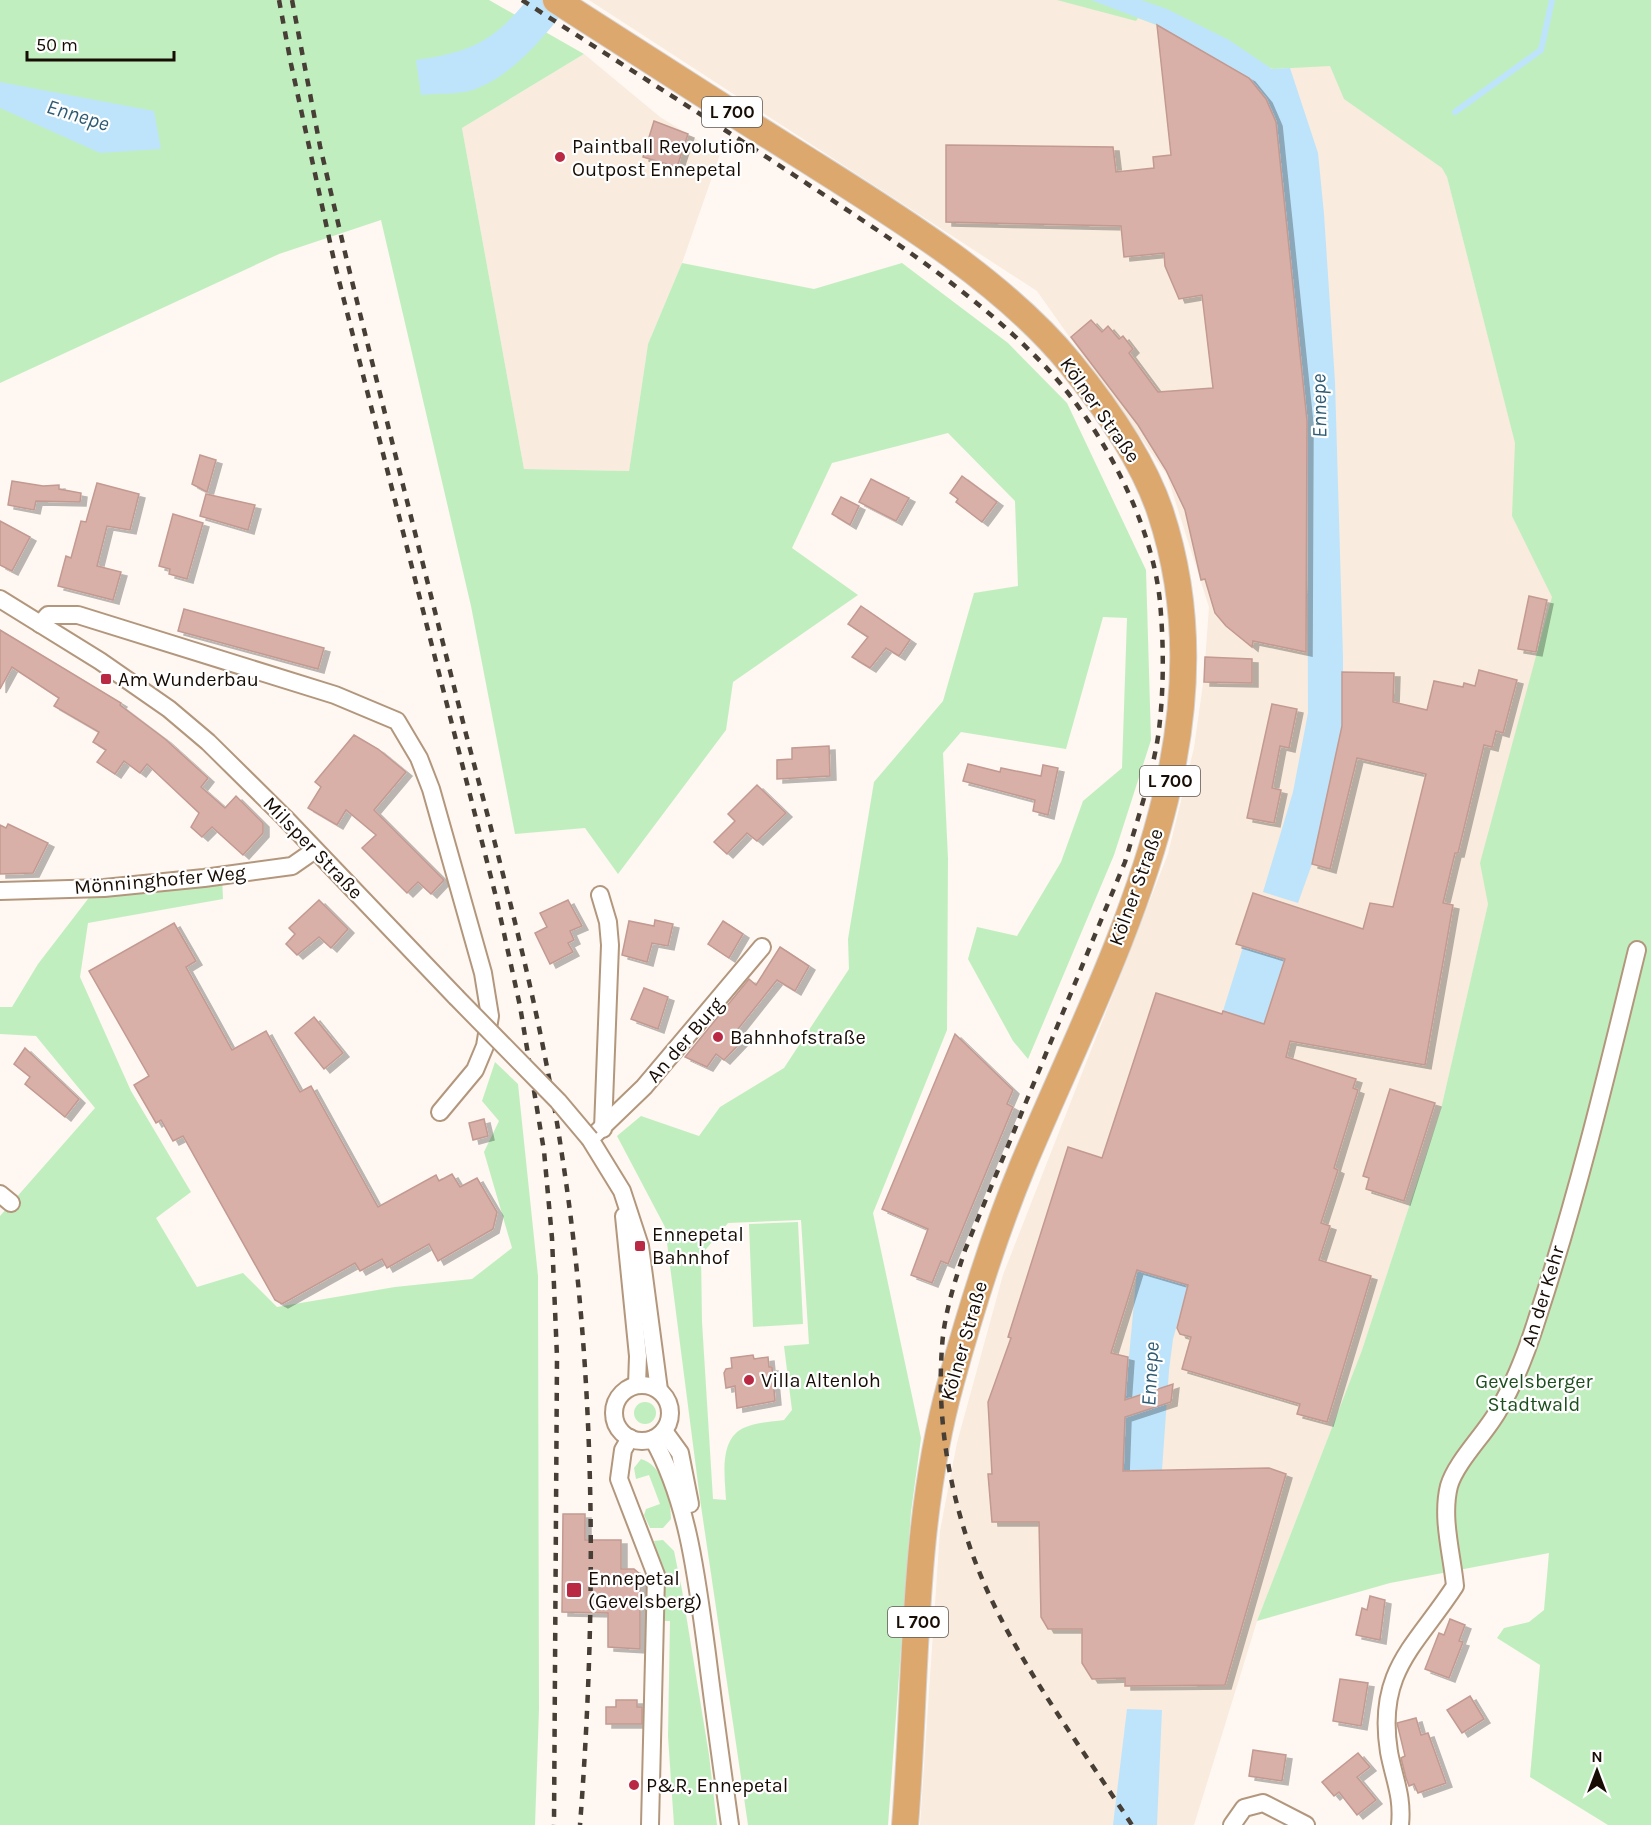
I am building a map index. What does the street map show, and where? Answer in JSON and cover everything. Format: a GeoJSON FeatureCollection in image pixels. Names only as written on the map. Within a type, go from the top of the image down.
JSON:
{"type":"FeatureCollection","features":[{"type":"Feature","properties":{"kind":"main road","name":"Kölner Straße"},"geometry":{"type":"LineString","coordinates":[[563,5],[892,214],[976,275],[1039,330],[1068,362],[1135,459],[1159,507],[1172,553],[1184,620],[1182,718],[1157,833],[1141,886],[1006,1213],[986,1267],[939,1427],[923,1530],[905,1825]]}},
{"type":"Feature","properties":{"kind":"street","name":"Milsper Straße"},"geometry":{"type":"LineString","coordinates":[[0,599],[83,650],[169,709],[234,767],[558,1101],[596,1134]]}},
{"type":"Feature","properties":{"kind":"street"},"geometry":{"type":"LineString","coordinates":[[40,624],[48,615],[78,615],[335,695],[398,721],[419,758],[431,789],[483,973],[490,1016],[485,1046],[475,1070],[440,1112]]}},
{"type":"Feature","properties":{"kind":"street","name":"Mönninghofer Weg"},"geometry":{"type":"LineString","coordinates":[[0,891],[104,888],[204,878],[292,866],[315,850]]}},
{"type":"Feature","properties":{"kind":"street"},"geometry":{"type":"LineString","coordinates":[[600,895],[608,922],[610,945],[596,1134],[622,1191],[640,1246],[659,1390],[669,1405],[669,1423],[659,1435],[638,1440],[630,1438],[618,1426],[615,1409],[622,1394],[637,1386],[659,1390]]}},
{"type":"Feature","properties":{"kind":"street","name":"An der Burg"},"geometry":{"type":"LineString","coordinates":[[596,1134],[691,1034],[762,947]]}},
{"type":"Feature","properties":{"kind":"street","name":"An der Kehr"},"geometry":{"type":"LineString","coordinates":[[1400,1825],[1402,1804],[1389,1752],[1389,1693],[1403,1657],[1455,1586],[1446,1518],[1448,1488],[1454,1471],[1498,1411],[1520,1370],[1606,1078],[1637,950]]}},
{"type":"Feature","properties":{"kind":"street"},"geometry":{"type":"LineString","coordinates":[[622,1191],[638,1356],[637,1386]]}},
{"type":"Feature","properties":{"kind":"street"},"geometry":{"type":"LineString","coordinates":[[659,1435],[675,1481],[694,1571],[730,1825]]}},
{"type":"Feature","properties":{"kind":"street"},"geometry":{"type":"LineString","coordinates":[[630,1438],[623,1450],[619,1479],[656,1575],[650,1825]]}},
{"type":"Feature","properties":{"kind":"street"},"geometry":{"type":"LineString","coordinates":[[1232,1825],[1244,1808],[1263,1803],[1306,1825]]}},
{"type":"Feature","properties":{"kind":"shaded area"},"geometry":{"type":"Polygon","coordinates":[[[589,0],[1091,0],[1425,58],[1447,177],[1557,605],[1441,1109],[1362,1350],[1257,1621],[1194,1825],[920,1825],[940,1531],[957,1443],[1003,1275],[1168,854],[1194,748],[1204,677],[1209,607],[1167,475],[1037,291],[589,0]]]}},
{"type":"Feature","properties":{"kind":"shaded area","name":"Paintball Revolution Outpost Ennepetal"},"geometry":{"type":"Polygon","coordinates":[[[584,54],[660,117],[720,154],[682,263],[648,344],[629,471],[524,469],[462,128],[584,54]]]}},
{"type":"Feature","properties":{"kind":"green space"},"geometry":{"type":"Polygon","coordinates":[[[0,0],[489,0],[584,54],[462,128],[524,469],[629,471],[648,344],[682,263],[814,289],[902,263],[1008,343],[1067,403],[1146,570],[1151,740],[1114,855],[1028,1059],[1013,1041],[968,959],[977,927],[1017,936],[1061,862],[1083,801],[1122,768],[1127,618],[1103,617],[1066,749],[961,732],[943,753],[948,858],[947,1030],[873,1213],[921,1438],[911,1512],[888,1825],[748,1825],[700,1499],[665,1227],[617,1136],[641,1116],[699,1136],[720,1107],[784,1068],[849,969],[848,939],[874,782],[943,701],[974,593],[1018,586],[1015,501],[948,433],[832,463],[792,548],[858,595],[733,682],[726,730],[618,874],[585,828],[515,834],[471,606],[381,220],[279,254],[0,383],[0,0]],[[801,1220],[728,1223],[701,1255],[702,1322],[713,1499],[726,1500],[725,1459],[731,1439],[737,1432],[755,1424],[784,1420],[792,1410],[784,1346],[809,1344],[801,1220]]]}},
{"type":"Feature","properties":{"kind":"green space","name":"Gevelsberger Stadtwald"},"geometry":{"type":"Polygon","coordinates":[[[1057,0],[1651,0],[1651,1825],[1608,1825],[1530,1777],[1540,1665],[1497,1638],[1504,1628],[1529,1622],[1544,1610],[1549,1553],[1390,1583],[1257,1621],[1362,1350],[1441,1109],[1488,904],[1480,863],[1552,597],[1512,516],[1515,443],[1447,177],[1442,168],[1344,99],[1330,66],[1273,69],[1138,18],[1136,21],[1057,0]]]}},
{"type":"Feature","properties":{"kind":"green space"},"geometry":{"type":"Polygon","coordinates":[[[222,877],[223,899],[88,923],[80,977],[131,1091],[191,1192],[156,1218],[197,1287],[243,1273],[277,1307],[395,1287],[472,1279],[512,1248],[484,1152],[499,1121],[482,1101],[495,1062],[518,1084],[538,1276],[539,1709],[535,1825],[0,1825],[0,1216],[95,1108],[36,1036],[0,1034],[0,1007],[12,1007],[38,964],[91,895],[222,877]]]}},
{"type":"Feature","properties":{"kind":"green space"},"geometry":{"type":"Polygon","coordinates":[[[798,1222],[803,1324],[753,1327],[749,1224],[798,1222]]]}},
{"type":"Feature","properties":{"kind":"green space"},"geometry":{"type":"Polygon","coordinates":[[[645,1402],[653,1405],[656,1413],[653,1421],[645,1424],[637,1421],[634,1413],[637,1405],[645,1402]]]}},
{"type":"Feature","properties":{"kind":"green space"},"geometry":{"type":"Polygon","coordinates":[[[641,1459],[649,1462],[655,1468],[667,1493],[671,1519],[663,1528],[650,1528],[644,1515],[646,1509],[660,1504],[649,1475],[636,1479],[634,1468],[641,1459]]]}},
{"type":"Feature","properties":{"kind":"green space"},"geometry":{"type":"Polygon","coordinates":[[[663,1540],[674,1551],[682,1590],[709,1755],[717,1825],[674,1825],[668,1736],[670,1621],[665,1621],[663,1617],[663,1574],[654,1541],[663,1540]]]}},
{"type":"Feature","properties":{"kind":"water"},"geometry":{"type":"Polygon","coordinates":[[[527,0],[573,0],[529,52],[503,74],[467,92],[421,95],[416,60],[451,53],[478,43],[502,26],[527,0]]]}},
{"type":"Feature","properties":{"kind":"water","name":"Ennepe"},"geometry":{"type":"Polygon","coordinates":[[[1091,0],[1141,0],[1167,9],[1229,40],[1272,69],[1290,68],[1318,153],[1335,382],[1343,726],[1312,864],[1298,903],[1263,892],[1293,792],[1308,713],[1307,421],[1276,122],[1266,99],[1249,78],[1157,25],[1091,0]]]}},
{"type":"Feature","properties":{"kind":"water","name":"Ennepe"},"geometry":{"type":"Polygon","coordinates":[[[0,82],[154,111],[161,149],[100,153],[0,108],[0,82]]]}},
{"type":"Feature","properties":{"kind":"water"},"geometry":{"type":"Polygon","coordinates":[[[1243,947],[1285,959],[1264,1024],[1223,1011],[1243,947]]]}},
{"type":"Feature","properties":{"kind":"water","name":"Ennepe"},"geometry":{"type":"Polygon","coordinates":[[[1137,1270],[1188,1285],[1173,1339],[1162,1470],[1123,1471],[1125,1400],[1137,1270]]]}},
{"type":"Feature","properties":{"kind":"water"},"geometry":{"type":"Polygon","coordinates":[[[1127,1709],[1162,1710],[1157,1825],[1113,1825],[1127,1709]]]}},
{"type":"Feature","properties":{"kind":"building"},"geometry":{"type":"Polygon","coordinates":[[[1157,25],[1249,78],[1266,99],[1276,122],[1307,421],[1306,652],[1253,641],[1252,647],[1226,626],[1215,613],[1205,579],[1201,580],[1185,510],[1166,470],[1138,425],[1071,337],[1091,320],[1102,332],[1108,326],[1119,339],[1123,336],[1133,349],[1129,353],[1158,392],[1213,388],[1202,295],[1179,299],[1165,266],[1164,253],[1124,257],[1121,226],[946,222],[946,145],[1113,147],[1116,172],[1154,168],[1153,157],[1171,155],[1157,25]]]}},
{"type":"Feature","properties":{"kind":"building"},"geometry":{"type":"Polygon","coordinates":[[[654,121],[688,134],[677,167],[643,157],[654,121]]]}},
{"type":"Feature","properties":{"kind":"building"},"geometry":{"type":"Polygon","coordinates":[[[200,455],[216,460],[207,492],[192,484],[200,455]]]}},
{"type":"Feature","properties":{"kind":"building"},"geometry":{"type":"Polygon","coordinates":[[[962,476],[997,502],[982,522],[956,502],[958,499],[950,493],[962,476]]]}},
{"type":"Feature","properties":{"kind":"building"},"geometry":{"type":"Polygon","coordinates":[[[871,479],[909,498],[896,521],[859,502],[871,479]]]}},
{"type":"Feature","properties":{"kind":"building"},"geometry":{"type":"Polygon","coordinates":[[[12,481],[43,486],[59,485],[59,489],[81,493],[80,502],[36,501],[34,510],[8,505],[12,481]]]}},
{"type":"Feature","properties":{"kind":"building"},"geometry":{"type":"Polygon","coordinates":[[[97,483],[139,494],[130,530],[107,526],[97,566],[121,572],[113,600],[58,586],[66,556],[71,558],[81,521],[86,522],[97,483]]]}},
{"type":"Feature","properties":{"kind":"building"},"geometry":{"type":"Polygon","coordinates":[[[206,494],[255,505],[248,530],[200,516],[206,494]]]}},
{"type":"Feature","properties":{"kind":"building"},"geometry":{"type":"Polygon","coordinates":[[[841,497],[859,506],[850,525],[832,514],[841,497]]]}},
{"type":"Feature","properties":{"kind":"building"},"geometry":{"type":"Polygon","coordinates":[[[173,514],[203,523],[187,579],[169,574],[170,569],[159,566],[173,514]]]}},
{"type":"Feature","properties":{"kind":"building"},"geometry":{"type":"Polygon","coordinates":[[[0,521],[30,537],[12,571],[0,565],[0,521]]]}},
{"type":"Feature","properties":{"kind":"building"},"geometry":{"type":"Polygon","coordinates":[[[1529,596],[1547,600],[1536,652],[1518,649],[1529,596]]]}},
{"type":"Feature","properties":{"kind":"building"},"geometry":{"type":"Polygon","coordinates":[[[861,606],[910,640],[899,656],[886,648],[870,668],[852,657],[868,637],[848,624],[861,606]]]}},
{"type":"Feature","properties":{"kind":"building"},"geometry":{"type":"Polygon","coordinates":[[[184,609],[324,648],[318,669],[178,631],[184,609]]]}},
{"type":"Feature","properties":{"kind":"building"},"geometry":{"type":"Polygon","coordinates":[[[0,630],[121,703],[120,705],[165,739],[208,778],[201,787],[225,808],[236,796],[263,823],[263,833],[243,855],[212,827],[202,837],[191,827],[199,813],[147,764],[140,773],[124,761],[115,774],[97,762],[106,750],[93,742],[99,732],[54,706],[59,698],[12,667],[0,689],[0,630]]]}},
{"type":"Feature","properties":{"kind":"building"},"geometry":{"type":"Polygon","coordinates":[[[1205,657],[1252,659],[1252,683],[1204,682],[1205,657]]]}},
{"type":"Feature","properties":{"kind":"building"},"geometry":{"type":"Polygon","coordinates":[[[1479,670],[1517,680],[1503,733],[1496,731],[1492,747],[1484,745],[1458,853],[1455,853],[1443,903],[1453,905],[1425,1065],[1290,1041],[1286,1057],[1356,1079],[1353,1088],[1358,1090],[1334,1168],[1338,1170],[1321,1223],[1330,1226],[1319,1260],[1371,1276],[1327,1422],[1297,1414],[1300,1404],[1182,1369],[1191,1337],[1180,1334],[1177,1328],[1188,1285],[1137,1270],[1111,1353],[1128,1357],[1125,1400],[1173,1384],[1171,1402],[1125,1417],[1123,1471],[1269,1468],[1286,1474],[1225,1685],[1125,1686],[1125,1678],[1092,1679],[1082,1663],[1082,1629],[1048,1629],[1041,1617],[1039,1522],[992,1522],[988,1474],[992,1474],[988,1402],[1011,1338],[1008,1337],[1068,1147],[1102,1158],[1156,993],[1222,1014],[1223,1011],[1264,1024],[1285,959],[1236,944],[1253,893],[1363,929],[1370,903],[1393,907],[1426,774],[1357,758],[1330,869],[1312,864],[1342,726],[1342,672],[1394,673],[1393,702],[1427,710],[1434,681],[1463,687],[1464,683],[1475,686],[1479,670]]]}},
{"type":"Feature","properties":{"kind":"building"},"geometry":{"type":"Polygon","coordinates":[[[1272,704],[1297,709],[1289,748],[1280,746],[1272,788],[1281,790],[1274,823],[1247,818],[1272,704]]]}},
{"type":"Feature","properties":{"kind":"building"},"geometry":{"type":"Polygon","coordinates":[[[354,735],[378,749],[406,772],[374,810],[444,880],[431,894],[418,882],[407,893],[362,848],[376,835],[346,810],[337,825],[308,808],[321,787],[315,782],[354,735]]]}},
{"type":"Feature","properties":{"kind":"building"},"geometry":{"type":"Polygon","coordinates":[[[829,746],[830,776],[777,779],[777,760],[792,759],[792,748],[829,746]]]}},
{"type":"Feature","properties":{"kind":"building"},"geometry":{"type":"Polygon","coordinates":[[[968,764],[1000,772],[1001,768],[1041,776],[1043,765],[1058,768],[1048,815],[1033,811],[1035,800],[963,781],[968,764]]]}},
{"type":"Feature","properties":{"kind":"building"},"geometry":{"type":"Polygon","coordinates":[[[757,785],[786,813],[757,841],[747,833],[727,854],[714,842],[735,821],[728,814],[757,785]]]}},
{"type":"Feature","properties":{"kind":"building"},"geometry":{"type":"Polygon","coordinates":[[[8,824],[48,843],[33,873],[0,874],[0,825],[6,828],[8,824]]]}},
{"type":"Feature","properties":{"kind":"building"},"geometry":{"type":"Polygon","coordinates":[[[319,900],[348,929],[331,948],[319,937],[297,955],[286,944],[295,934],[289,928],[319,900]]]}},
{"type":"Feature","properties":{"kind":"building"},"geometry":{"type":"Polygon","coordinates":[[[568,900],[582,926],[570,931],[574,940],[568,943],[573,952],[550,964],[535,933],[547,927],[540,913],[568,900]]]}},
{"type":"Feature","properties":{"kind":"building"},"geometry":{"type":"Polygon","coordinates":[[[655,920],[673,924],[668,946],[652,943],[647,962],[622,955],[629,921],[654,926],[655,920]]]}},
{"type":"Feature","properties":{"kind":"building"},"geometry":{"type":"Polygon","coordinates":[[[723,921],[743,934],[729,958],[708,944],[723,921]]]}},
{"type":"Feature","properties":{"kind":"building"},"geometry":{"type":"Polygon","coordinates":[[[174,923],[196,961],[186,967],[232,1050],[266,1031],[300,1092],[311,1086],[378,1207],[436,1175],[439,1181],[452,1174],[460,1187],[477,1178],[497,1212],[493,1229],[438,1261],[429,1244],[387,1268],[382,1259],[360,1271],[355,1263],[282,1304],[275,1300],[183,1136],[173,1141],[161,1120],[156,1123],[134,1085],[149,1076],[89,971],[174,923]]]}},
{"type":"Feature","properties":{"kind":"building"},"geometry":{"type":"Polygon","coordinates":[[[780,947],[809,966],[795,991],[777,980],[738,1029],[735,1035],[742,1041],[724,1060],[716,1054],[707,1067],[685,1057],[749,979],[756,985],[780,947]]]}},
{"type":"Feature","properties":{"kind":"building"},"geometry":{"type":"Polygon","coordinates":[[[644,988],[668,997],[658,1029],[631,1019],[644,988]]]}},
{"type":"Feature","properties":{"kind":"building"},"geometry":{"type":"Polygon","coordinates":[[[314,1017],[343,1053],[324,1069],[295,1033],[314,1017]]]}},
{"type":"Feature","properties":{"kind":"building"},"geometry":{"type":"Polygon","coordinates":[[[955,1034],[1013,1090],[1007,1104],[1013,1107],[948,1264],[941,1261],[932,1283],[911,1275],[928,1229],[882,1209],[955,1034]]]}},
{"type":"Feature","properties":{"kind":"building"},"geometry":{"type":"Polygon","coordinates":[[[25,1048],[79,1099],[65,1117],[25,1084],[30,1077],[14,1064],[25,1048]]]}},
{"type":"Feature","properties":{"kind":"building"},"geometry":{"type":"Polygon","coordinates":[[[1390,1089],[1435,1103],[1404,1201],[1366,1189],[1369,1178],[1363,1176],[1390,1089]]]}},
{"type":"Feature","properties":{"kind":"building"},"geometry":{"type":"Polygon","coordinates":[[[484,1119],[488,1136],[473,1140],[469,1123],[484,1119]]]}},
{"type":"Feature","properties":{"kind":"building","name":"Villa Altenloh"},"geometry":{"type":"Polygon","coordinates":[[[753,1355],[754,1359],[768,1357],[769,1367],[772,1367],[775,1401],[737,1408],[735,1386],[726,1388],[724,1373],[726,1369],[732,1368],[731,1358],[753,1355]]]}},
{"type":"Feature","properties":{"kind":"building"},"geometry":{"type":"Polygon","coordinates":[[[563,1514],[585,1514],[585,1540],[621,1540],[621,1569],[634,1569],[640,1574],[640,1649],[608,1647],[608,1613],[562,1612],[563,1514]]]}},
{"type":"Feature","properties":{"kind":"building"},"geometry":{"type":"Polygon","coordinates":[[[1370,1596],[1385,1600],[1380,1640],[1356,1635],[1362,1608],[1367,1610],[1370,1596]]]}},
{"type":"Feature","properties":{"kind":"building"},"geometry":{"type":"Polygon","coordinates":[[[1450,1619],[1465,1625],[1459,1641],[1463,1642],[1449,1678],[1425,1669],[1439,1633],[1444,1635],[1450,1619]]]}},
{"type":"Feature","properties":{"kind":"building"},"geometry":{"type":"Polygon","coordinates":[[[1340,1679],[1368,1683],[1361,1726],[1333,1721],[1340,1679]]]}},
{"type":"Feature","properties":{"kind":"building"},"geometry":{"type":"Polygon","coordinates":[[[1470,1696],[1484,1719],[1462,1733],[1447,1710],[1470,1696]]]}},
{"type":"Feature","properties":{"kind":"building"},"geometry":{"type":"Polygon","coordinates":[[[616,1700],[637,1700],[637,1707],[642,1707],[642,1724],[606,1724],[606,1707],[616,1707],[616,1700]]]}},
{"type":"Feature","properties":{"kind":"building"},"geometry":{"type":"Polygon","coordinates":[[[1416,1718],[1421,1735],[1428,1733],[1446,1783],[1418,1793],[1414,1784],[1409,1786],[1406,1778],[1401,1758],[1405,1756],[1397,1723],[1416,1718]]]}},
{"type":"Feature","properties":{"kind":"building"},"geometry":{"type":"Polygon","coordinates":[[[1253,1750],[1286,1755],[1282,1781],[1249,1776],[1253,1750]]]}},
{"type":"Feature","properties":{"kind":"building"},"geometry":{"type":"Polygon","coordinates":[[[1358,1753],[1370,1767],[1357,1777],[1376,1800],[1357,1815],[1339,1792],[1334,1796],[1322,1782],[1358,1753]]]}},
{"type":"Feature","properties":{"kind":"waterway"},"geometry":{"type":"LineString","coordinates":[[1455,112],[1541,50],[1552,0]]}},
{"type":"Feature","properties":{"kind":"railway"},"geometry":{"type":"LineString","coordinates":[[279,0],[335,265],[496,897],[520,1006],[544,1151],[552,1238],[557,1357],[554,1825]]}},
{"type":"Feature","properties":{"kind":"railway"},"geometry":{"type":"LineString","coordinates":[[292,0],[320,146],[347,261],[520,943],[543,1048],[562,1155],[582,1322],[590,1489],[589,1657],[580,1825]]}},
{"type":"Feature","properties":{"kind":"railway"},"geometry":{"type":"LineString","coordinates":[[522,0],[870,225],[989,313],[1042,363],[1083,414],[1119,474],[1146,538],[1160,602],[1163,653],[1160,721],[1152,769],[1125,862],[965,1250],[945,1322],[941,1377],[944,1437],[955,1496],[983,1581],[1014,1644],[1132,1825]]}},
{"type":"Feature","properties":{"kind":"place","name":"Paintball Revolution Outpost Ennepetal"},"geometry":{"type":"Point","coordinates":[560,157]}},
{"type":"Feature","properties":{"kind":"place","name":"Am Wunderbau"},"geometry":{"type":"Point","coordinates":[106,679]}},
{"type":"Feature","properties":{"kind":"place","name":"Bahnhofstraße"},"geometry":{"type":"Point","coordinates":[718,1037]}},
{"type":"Feature","properties":{"kind":"place","name":"Ennepetal Bahnhof"},"geometry":{"type":"Point","coordinates":[640,1246]}},
{"type":"Feature","properties":{"kind":"place","name":"Villa Altenloh"},"geometry":{"type":"Point","coordinates":[749,1380]}},
{"type":"Feature","properties":{"kind":"place","name":"Ennepetal (Gevelsberg)"},"geometry":{"type":"Point","coordinates":[574,1590]}},
{"type":"Feature","properties":{"kind":"place","name":"P&R, Ennepetal"},"geometry":{"type":"Point","coordinates":[634,1785]}}]}
